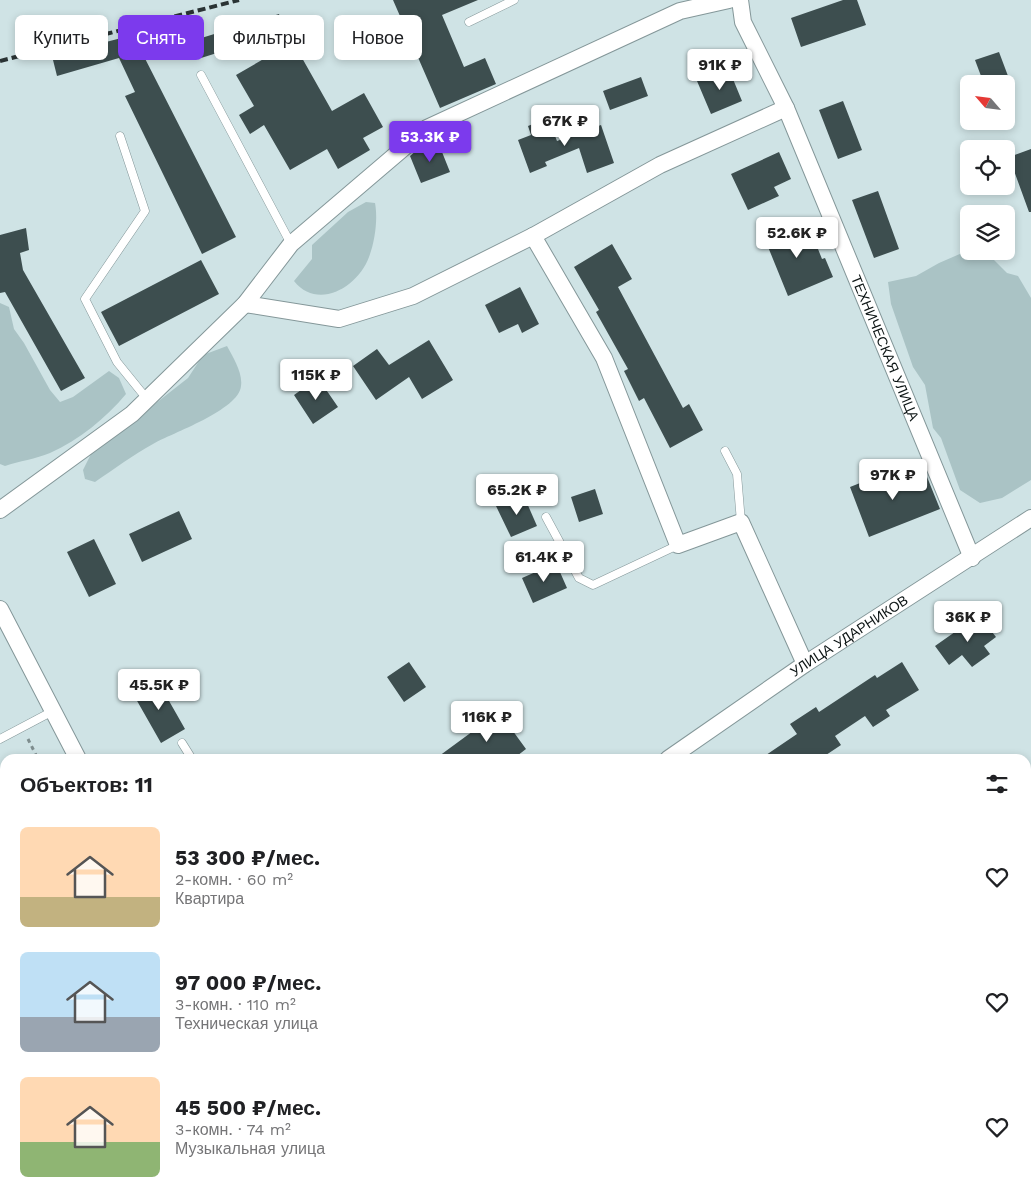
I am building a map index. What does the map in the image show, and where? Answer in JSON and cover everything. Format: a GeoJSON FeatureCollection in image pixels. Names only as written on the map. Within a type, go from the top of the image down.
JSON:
{"type":"FeatureCollection","features":[{"type":"Feature","properties":{"kind":"street"},"geometry":{"type":"LineString","coordinates":[[0,510],[132,414],[246,304],[291,244],[427,128],[678,8],[729,0]]}},
{"type":"Feature","properties":{"kind":"street","name":"ТЕХНИЧЕСКАЯ УЛИЦА"},"geometry":{"type":"LineString","coordinates":[[740,0],[743,22],[786,108],[972,558]]}},
{"type":"Feature","properties":{"kind":"street"},"geometry":{"type":"LineString","coordinates":[[246,304],[339,319],[412,296],[533,236],[660,166],[786,108]]}},
{"type":"Feature","properties":{"kind":"street"},"geometry":{"type":"LineString","coordinates":[[533,236],[604,358],[678,545],[741,522],[805,664]]}},
{"type":"Feature","properties":{"kind":"street","name":"УЛИЦА УДАРНИКОВ"},"geometry":{"type":"LineString","coordinates":[[675,754],[805,664],[972,558],[1031,518]]}},
{"type":"Feature","properties":{"kind":"street"},"geometry":{"type":"LineString","coordinates":[[0,608],[75,754]]}},
{"type":"Feature","properties":{"kind":"lane"},"geometry":{"type":"LineString","coordinates":[[469,22],[514,0]]}},
{"type":"Feature","properties":{"kind":"lane"},"geometry":{"type":"LineString","coordinates":[[201,75],[291,244]]}},
{"type":"Feature","properties":{"kind":"lane"},"geometry":{"type":"LineString","coordinates":[[120,136],[146,211],[84,299],[117,362],[147,399]]}},
{"type":"Feature","properties":{"kind":"lane"},"geometry":{"type":"LineString","coordinates":[[725,451],[737,474],[741,522]]}},
{"type":"Feature","properties":{"kind":"lane"},"geometry":{"type":"LineString","coordinates":[[546,517],[580,578],[593,585],[678,545]]}},
{"type":"Feature","properties":{"kind":"lane"},"geometry":{"type":"LineString","coordinates":[[0,739],[53,711]]}},
{"type":"Feature","properties":{"kind":"lane"},"geometry":{"type":"LineString","coordinates":[[182,743],[189,754]]}},
{"type":"Feature","properties":{"kind":"path"},"geometry":{"type":"LineString","coordinates":[[22,728],[35,754]]}},
{"type":"Feature","properties":{"kind":"shaded area"},"geometry":{"type":"Polygon","coordinates":[[[366,202],[375,203],[376,223],[371,251],[364,268],[347,286],[336,292],[314,294],[304,290],[294,281],[312,259],[312,245],[348,212],[366,202]]]}},
{"type":"Feature","properties":{"kind":"shaded area"},"geometry":{"type":"Polygon","coordinates":[[[960,254],[960,260],[994,260],[1007,273],[1018,276],[1031,298],[1031,480],[1002,498],[980,503],[960,490],[941,438],[933,428],[925,385],[913,367],[891,304],[888,282],[916,276],[960,254]]]}},
{"type":"Feature","properties":{"kind":"shaded area"},"geometry":{"type":"Polygon","coordinates":[[[0,303],[9,307],[14,329],[50,390],[60,402],[73,397],[109,371],[119,378],[126,394],[101,420],[61,448],[45,455],[5,466],[0,464],[0,303]]]}},
{"type":"Feature","properties":{"kind":"shaded area"},"geometry":{"type":"Polygon","coordinates":[[[227,346],[237,365],[241,381],[237,395],[229,404],[203,420],[146,448],[95,482],[85,479],[83,470],[91,454],[188,378],[203,355],[227,346]]]}},
{"type":"Feature","properties":{"kind":"building"},"geometry":{"type":"Polygon","coordinates":[[[393,0],[478,0],[442,15],[464,67],[485,58],[496,84],[440,108],[419,60],[422,60],[422,15],[400,15],[393,0]]]}},
{"type":"Feature","properties":{"kind":"building"},"geometry":{"type":"Polygon","coordinates":[[[843,0],[857,0],[866,25],[801,47],[791,18],[843,0]]]}},
{"type":"Feature","properties":{"kind":"building"},"geometry":{"type":"Polygon","coordinates":[[[214,34],[214,54],[204,57],[204,37],[214,34]]]}},
{"type":"Feature","properties":{"kind":"building"},"geometry":{"type":"Polygon","coordinates":[[[118,39],[118,58],[57,76],[53,60],[108,60],[108,41],[118,39]]]}},
{"type":"Feature","properties":{"kind":"building"},"geometry":{"type":"Polygon","coordinates":[[[999,52],[1008,75],[981,75],[975,60],[999,52]]]}},
{"type":"Feature","properties":{"kind":"building"},"geometry":{"type":"Polygon","coordinates":[[[120,60],[146,60],[236,237],[202,254],[125,96],[135,92],[120,60]]]}},
{"type":"Feature","properties":{"kind":"building"},"geometry":{"type":"Polygon","coordinates":[[[262,60],[303,60],[332,111],[364,93],[383,127],[363,138],[370,150],[338,169],[327,149],[290,170],[264,125],[250,134],[239,115],[254,106],[236,75],[262,60]]]}},
{"type":"Feature","properties":{"kind":"building"},"geometry":{"type":"Polygon","coordinates":[[[728,67],[742,101],[711,114],[697,81],[728,67]]]}},
{"type":"Feature","properties":{"kind":"building"},"geometry":{"type":"Polygon","coordinates":[[[641,77],[648,96],[610,110],[603,91],[641,77]]]}},
{"type":"Feature","properties":{"kind":"building"},"geometry":{"type":"Polygon","coordinates":[[[843,101],[862,150],[838,159],[819,110],[843,101]]]}},
{"type":"Feature","properties":{"kind":"building"},"geometry":{"type":"Polygon","coordinates":[[[548,118],[557,141],[601,125],[614,163],[587,173],[579,148],[545,162],[547,166],[530,173],[518,140],[531,135],[528,126],[548,118]]]}},
{"type":"Feature","properties":{"kind":"building"},"geometry":{"type":"Polygon","coordinates":[[[438,142],[450,172],[421,183],[410,156],[417,150],[438,142]]]}},
{"type":"Feature","properties":{"kind":"building"},"geometry":{"type":"Polygon","coordinates":[[[1031,149],[1031,212],[1029,212],[1015,174],[1015,155],[1031,149]]]}},
{"type":"Feature","properties":{"kind":"building"},"geometry":{"type":"Polygon","coordinates":[[[779,152],[791,179],[774,187],[779,196],[748,210],[731,174],[779,152]]]}},
{"type":"Feature","properties":{"kind":"building"},"geometry":{"type":"Polygon","coordinates":[[[878,191],[899,249],[874,258],[852,200],[878,191]]]}},
{"type":"Feature","properties":{"kind":"building"},"geometry":{"type":"Polygon","coordinates":[[[796,223],[800,233],[810,229],[822,259],[825,258],[833,277],[788,296],[764,237],[796,223]]]}},
{"type":"Feature","properties":{"kind":"building"},"geometry":{"type":"Polygon","coordinates":[[[26,228],[29,250],[20,253],[23,270],[85,378],[61,391],[5,292],[0,293],[0,235],[26,228]]]}},
{"type":"Feature","properties":{"kind":"building"},"geometry":{"type":"Polygon","coordinates":[[[612,244],[632,279],[618,287],[683,408],[689,404],[703,430],[670,448],[644,398],[639,401],[624,371],[628,369],[596,312],[599,310],[574,267],[612,244]]]}},
{"type":"Feature","properties":{"kind":"building"},"geometry":{"type":"Polygon","coordinates":[[[201,260],[219,294],[119,346],[101,312],[201,260]]]}},
{"type":"Feature","properties":{"kind":"building"},"geometry":{"type":"Polygon","coordinates":[[[520,287],[539,324],[522,333],[518,324],[499,333],[485,305],[520,287]]]}},
{"type":"Feature","properties":{"kind":"building"},"geometry":{"type":"Polygon","coordinates":[[[429,340],[453,380],[422,399],[409,377],[376,400],[353,366],[377,349],[389,365],[429,340]]]}},
{"type":"Feature","properties":{"kind":"building"},"geometry":{"type":"Polygon","coordinates":[[[318,378],[338,407],[313,424],[294,395],[318,378]]]}},
{"type":"Feature","properties":{"kind":"building"},"geometry":{"type":"Polygon","coordinates":[[[893,470],[898,482],[925,472],[940,509],[869,537],[850,487],[893,470]]]}},
{"type":"Feature","properties":{"kind":"building"},"geometry":{"type":"Polygon","coordinates":[[[595,489],[603,514],[579,522],[571,497],[595,489]]]}},
{"type":"Feature","properties":{"kind":"building"},"geometry":{"type":"Polygon","coordinates":[[[523,494],[537,526],[511,537],[496,506],[523,494]]]}},
{"type":"Feature","properties":{"kind":"building"},"geometry":{"type":"Polygon","coordinates":[[[179,511],[192,539],[142,562],[129,534],[179,511]]]}},
{"type":"Feature","properties":{"kind":"building"},"geometry":{"type":"Polygon","coordinates":[[[94,539],[116,584],[89,597],[67,552],[94,539]]]}},
{"type":"Feature","properties":{"kind":"building"},"geometry":{"type":"Polygon","coordinates":[[[556,563],[567,588],[533,603],[522,578],[556,563]]]}},
{"type":"Feature","properties":{"kind":"building"},"geometry":{"type":"Polygon","coordinates":[[[979,615],[996,637],[984,646],[990,654],[972,667],[962,655],[949,665],[935,646],[979,615]]]}},
{"type":"Feature","properties":{"kind":"building"},"geometry":{"type":"Polygon","coordinates":[[[409,662],[426,687],[404,702],[387,677],[409,662]]]}},
{"type":"Feature","properties":{"kind":"building"},"geometry":{"type":"Polygon","coordinates":[[[902,662],[919,690],[886,710],[890,716],[873,727],[865,716],[835,736],[841,745],[828,754],[767,754],[797,734],[790,724],[816,707],[819,712],[875,675],[877,678],[902,662]]]}},
{"type":"Feature","properties":{"kind":"building"},"geometry":{"type":"Polygon","coordinates":[[[156,678],[185,729],[161,743],[132,692],[156,678]]]}},
{"type":"Feature","properties":{"kind":"building"},"geometry":{"type":"Polygon","coordinates":[[[499,712],[526,749],[520,754],[442,754],[499,712]]]}},
{"type":"Feature","properties":{"kind":"railway"},"geometry":{"type":"LineString","coordinates":[[0,61],[239,0]]}}]}
